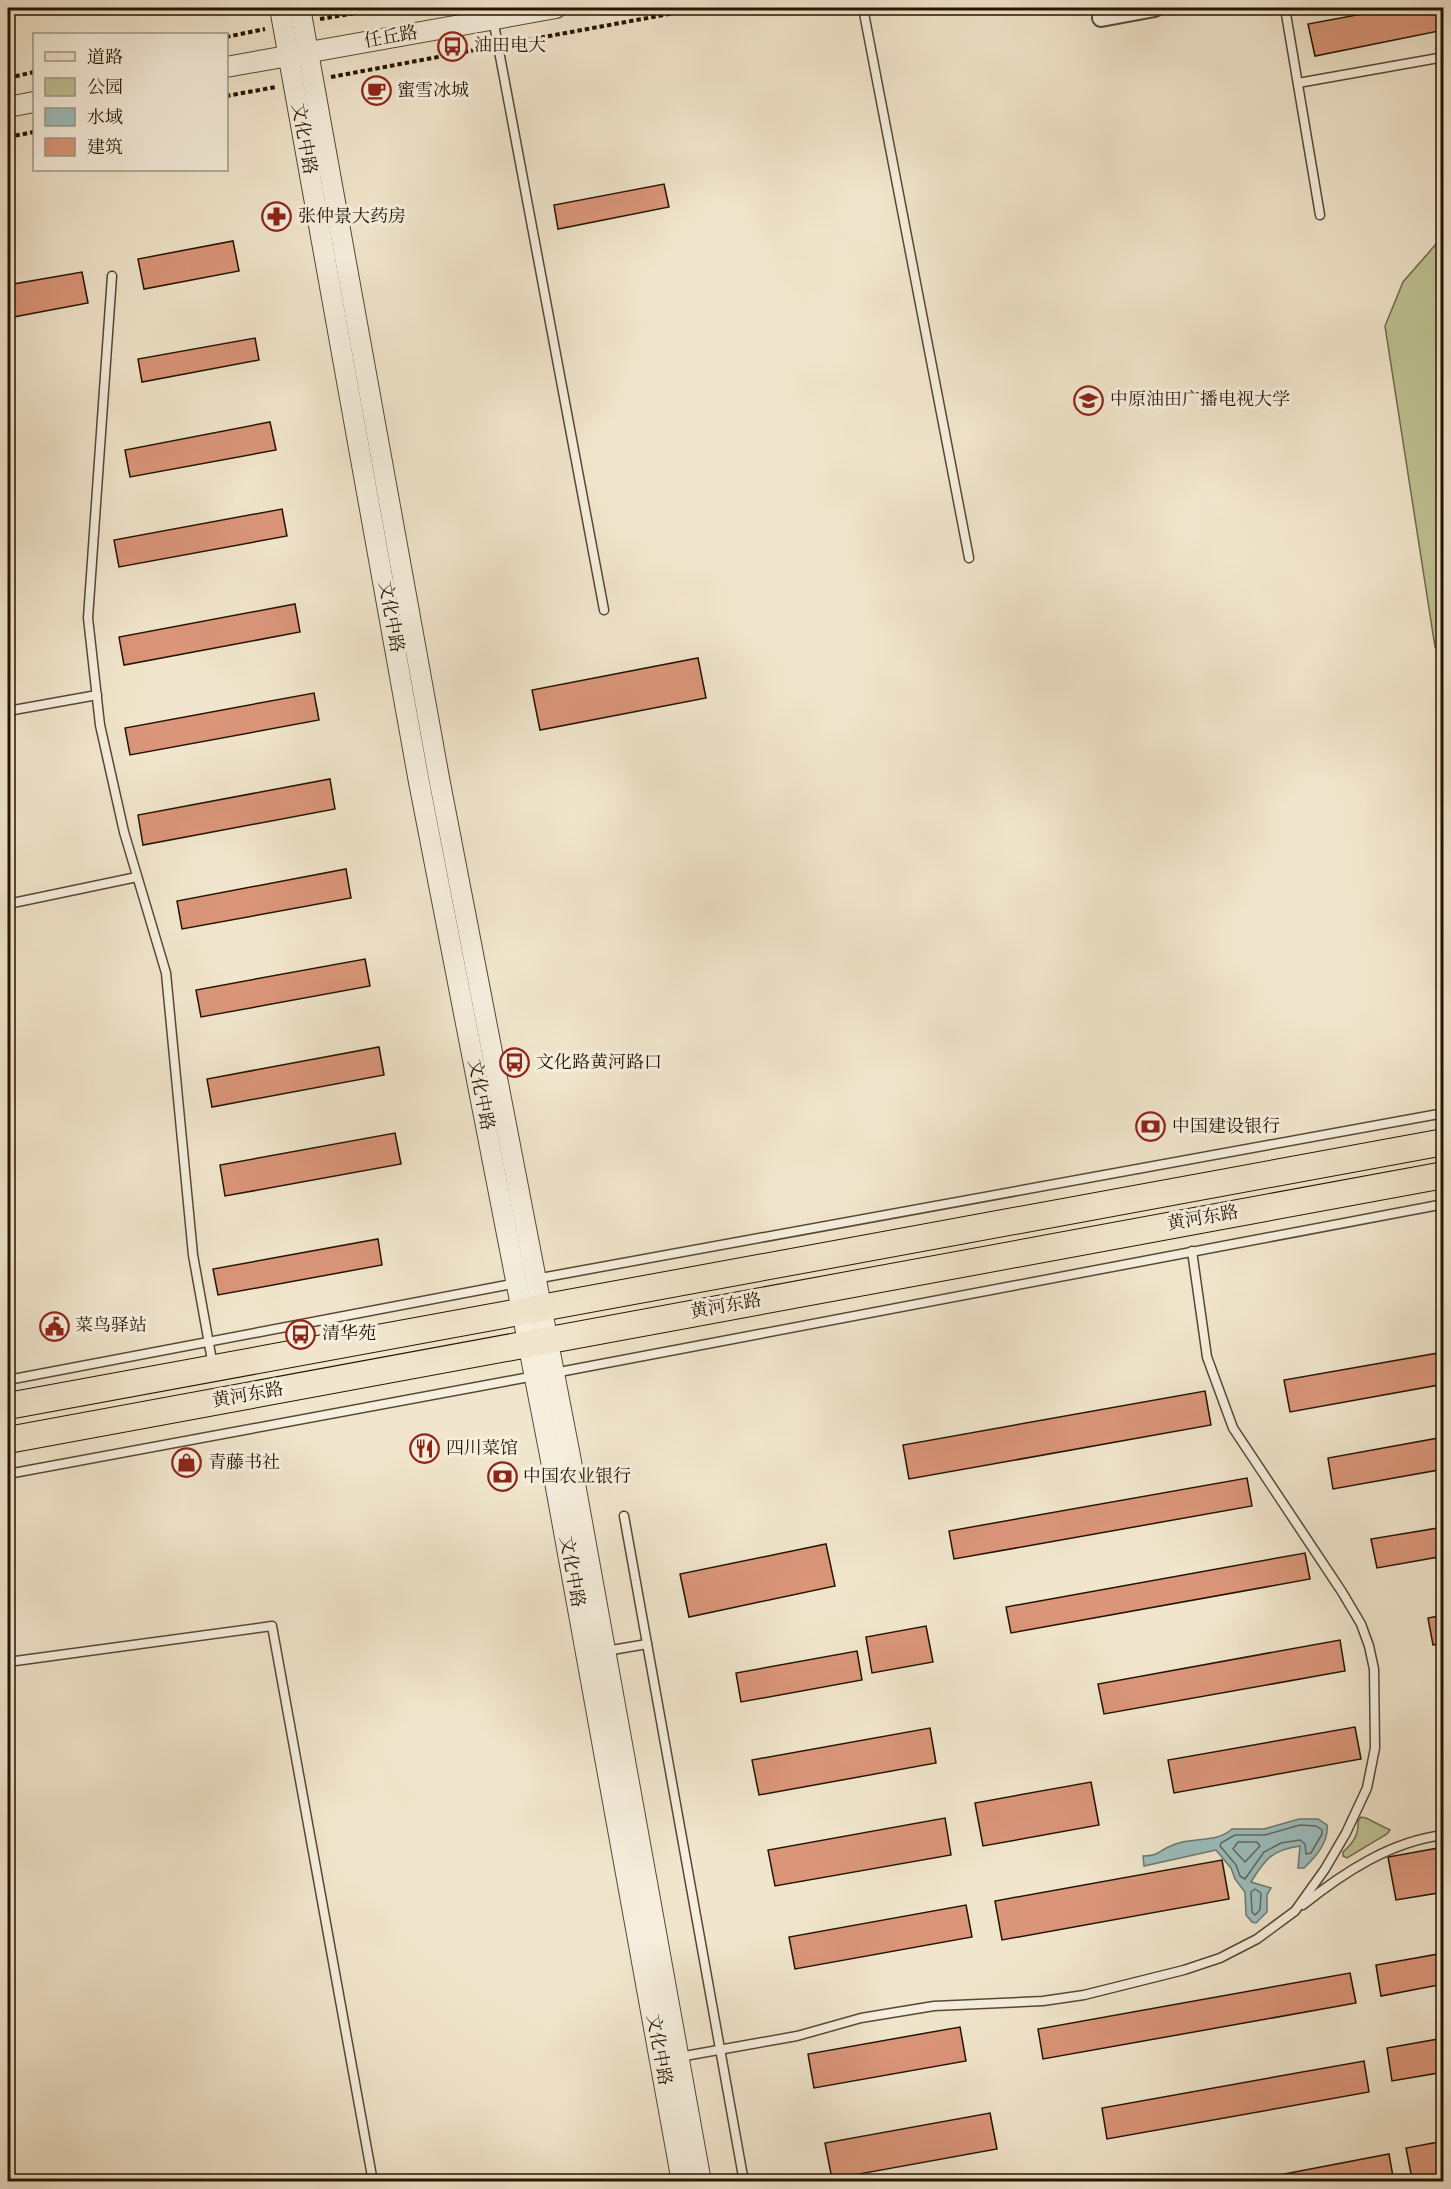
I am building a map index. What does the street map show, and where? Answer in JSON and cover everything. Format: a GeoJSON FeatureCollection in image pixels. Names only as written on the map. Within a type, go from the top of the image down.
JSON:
{"type":"FeatureCollection","features":[{"type":"Feature","properties":{"kind":"main road","name":"黄河东路"},"geometry":{"type":"LineString","coordinates":[[8,1406],[1443,1142]]}},
{"type":"Feature","properties":{"kind":"main road","name":"黄河东路"},"geometry":{"type":"LineString","coordinates":[[8,1440],[1443,1174]]}},
{"type":"Feature","properties":{"kind":"street","name":"文化中路"},"geometry":{"type":"LineString","coordinates":[[280,8],[289,56],[303,82],[536,1279],[532,1310],[538,1342],[534,1376],[682,2181]]}},
{"type":"Feature","properties":{"kind":"street","name":"文化中路"},"geometry":{"type":"LineString","coordinates":[[300,8],[308,53],[303,82],[419,782],[516,1283],[532,1310]]}},
{"type":"Feature","properties":{"kind":"street","name":"任丘路"},"geometry":{"type":"LineString","coordinates":[[228,68],[556,8]]}},
{"type":"Feature","properties":{"kind":"street"},"geometry":{"type":"LineString","coordinates":[[1101,18],[1155,8]]}},
{"type":"Feature","properties":{"kind":"street"},"geometry":{"type":"LineString","coordinates":[[8,107],[33,102]]}},
{"type":"Feature","properties":{"kind":"street","name":"文化中路"},"geometry":{"type":"LineString","coordinates":[[538,1342],[554,1372],[701,2181]]}},
{"type":"Feature","properties":{"kind":"lane"},"geometry":{"type":"LineString","coordinates":[[863,8],[969,558]]}},
{"type":"Feature","properties":{"kind":"lane"},"geometry":{"type":"LineString","coordinates":[[1285,8],[1320,215]]}},
{"type":"Feature","properties":{"kind":"lane"},"geometry":{"type":"LineString","coordinates":[[493,19],[604,610]]}},
{"type":"Feature","properties":{"kind":"lane"},"geometry":{"type":"LineString","coordinates":[[1298,83],[1443,57]]}},
{"type":"Feature","properties":{"kind":"lane"},"geometry":{"type":"LineString","coordinates":[[112,276],[88,618],[100,725],[124,832],[166,973],[193,1255],[214,1368]]}},
{"type":"Feature","properties":{"kind":"lane"},"geometry":{"type":"LineString","coordinates":[[8,711],[97,696]]}},
{"type":"Feature","properties":{"kind":"lane"},"geometry":{"type":"LineString","coordinates":[[8,904],[137,877]]}},
{"type":"Feature","properties":{"kind":"lane"},"geometry":{"type":"LineString","coordinates":[[8,1380],[536,1279],[1443,1113]]}},
{"type":"Feature","properties":{"kind":"lane"},"geometry":{"type":"LineString","coordinates":[[8,1474],[1443,1204]]}},
{"type":"Feature","properties":{"kind":"lane"},"geometry":{"type":"LineString","coordinates":[[1192,1251],[1207,1357],[1233,1428],[1361,1624],[1374,1669],[1375,1748],[1367,1788],[1346,1833],[1325,1869],[1295,1911]]}},
{"type":"Feature","properties":{"kind":"lane"},"geometry":{"type":"LineString","coordinates":[[624,1516],[744,2181]]}},
{"type":"Feature","properties":{"kind":"lane"},"geometry":{"type":"LineString","coordinates":[[8,1662],[272,1626],[373,2181]]}},
{"type":"Feature","properties":{"kind":"lane"},"geometry":{"type":"LineString","coordinates":[[606,1651],[647,1644]]}},
{"type":"Feature","properties":{"kind":"lane"},"geometry":{"type":"LineString","coordinates":[[679,2057],[797,2036],[861,2018],[893,2012],[934,2006],[1042,2001],[1084,1995],[1138,1983],[1220,1958],[1257,1939],[1339,1877],[1401,1846],[1443,1835]]}},
{"type":"Feature","properties":{"kind":"path"},"geometry":{"type":"LineString","coordinates":[[228,96],[702,8]]}},
{"type":"Feature","properties":{"kind":"path"},"geometry":{"type":"LineString","coordinates":[[8,78],[33,72]]}},
{"type":"Feature","properties":{"kind":"path"},"geometry":{"type":"LineString","coordinates":[[8,137],[33,132]]}},
{"type":"Feature","properties":{"kind":"green space"},"geometry":{"type":"Polygon","coordinates":[[[1443,236],[1443,657],[1435,647],[1385,326],[1403,282],[1443,236]]]}},
{"type":"Feature","properties":{"kind":"green space"},"geometry":{"type":"Polygon","coordinates":[[[1361,1817],[1390,1830],[1347,1858],[1343,1856],[1343,1852],[1355,1838],[1361,1817]]]}},
{"type":"Feature","properties":{"kind":"water"},"geometry":{"type":"Polygon","coordinates":[[[1299,1819],[1318,1819],[1327,1825],[1324,1843],[1304,1868],[1298,1868],[1300,1846],[1282,1850],[1265,1862],[1251,1882],[1271,1888],[1267,1895],[1267,1912],[1256,1923],[1246,1915],[1245,1892],[1235,1879],[1231,1868],[1216,1850],[1144,1866],[1143,1856],[1156,1854],[1181,1842],[1218,1837],[1232,1829],[1264,1829],[1299,1819]]]}},
{"type":"Feature","properties":{"kind":"building"},"geometry":{"type":"Polygon","coordinates":[[[1394,8],[1444,8],[1444,30],[1315,56],[1308,24],[1394,8]]]}},
{"type":"Feature","properties":{"kind":"building"},"geometry":{"type":"Polygon","coordinates":[[[664,184],[669,207],[558,229],[554,205],[664,184]]]}},
{"type":"Feature","properties":{"kind":"building"},"geometry":{"type":"Polygon","coordinates":[[[233,241],[239,271],[144,289],[138,259],[233,241]]]}},
{"type":"Feature","properties":{"kind":"building"},"geometry":{"type":"Polygon","coordinates":[[[82,272],[88,303],[8,318],[8,285],[82,272]]]}},
{"type":"Feature","properties":{"kind":"building"},"geometry":{"type":"Polygon","coordinates":[[[255,338],[259,360],[142,382],[138,359],[255,338]]]}},
{"type":"Feature","properties":{"kind":"building"},"geometry":{"type":"Polygon","coordinates":[[[270,422],[276,450],[130,477],[125,450],[270,422]]]}},
{"type":"Feature","properties":{"kind":"building"},"geometry":{"type":"Polygon","coordinates":[[[282,509],[287,536],[119,567],[114,540],[282,509]]]}},
{"type":"Feature","properties":{"kind":"building"},"geometry":{"type":"Polygon","coordinates":[[[295,604],[300,632],[124,665],[119,637],[295,604]]]}},
{"type":"Feature","properties":{"kind":"building"},"geometry":{"type":"Polygon","coordinates":[[[698,658],[706,698],[540,730],[532,690],[698,658]]]}},
{"type":"Feature","properties":{"kind":"building"},"geometry":{"type":"Polygon","coordinates":[[[314,693],[319,720],[130,755],[125,728],[314,693]]]}},
{"type":"Feature","properties":{"kind":"building"},"geometry":{"type":"Polygon","coordinates":[[[330,779],[335,809],[143,845],[138,815],[330,779]]]}},
{"type":"Feature","properties":{"kind":"building"},"geometry":{"type":"Polygon","coordinates":[[[346,869],[351,898],[182,929],[177,901],[346,869]]]}},
{"type":"Feature","properties":{"kind":"building"},"geometry":{"type":"Polygon","coordinates":[[[365,959],[370,986],[201,1017],[196,990],[365,959]]]}},
{"type":"Feature","properties":{"kind":"building"},"geometry":{"type":"Polygon","coordinates":[[[379,1047],[384,1075],[212,1107],[207,1079],[379,1047]]]}},
{"type":"Feature","properties":{"kind":"building"},"geometry":{"type":"Polygon","coordinates":[[[395,1133],[401,1164],[225,1196],[220,1165],[395,1133]]]}},
{"type":"Feature","properties":{"kind":"building"},"geometry":{"type":"Polygon","coordinates":[[[378,1239],[382,1265],[218,1295],[213,1269],[378,1239]]]}},
{"type":"Feature","properties":{"kind":"building"},"geometry":{"type":"Polygon","coordinates":[[[1444,1352],[1444,1384],[1290,1412],[1284,1380],[1444,1352]]]}},
{"type":"Feature","properties":{"kind":"building"},"geometry":{"type":"Polygon","coordinates":[[[1205,1391],[1211,1425],[909,1479],[903,1445],[1205,1391]]]}},
{"type":"Feature","properties":{"kind":"building"},"geometry":{"type":"Polygon","coordinates":[[[1444,1437],[1444,1469],[1333,1489],[1328,1458],[1444,1437]]]}},
{"type":"Feature","properties":{"kind":"building"},"geometry":{"type":"Polygon","coordinates":[[[1247,1478],[1252,1506],[954,1559],[949,1531],[1247,1478]]]}},
{"type":"Feature","properties":{"kind":"building"},"geometry":{"type":"Polygon","coordinates":[[[1444,1527],[1444,1556],[1377,1568],[1371,1539],[1444,1527]]]}},
{"type":"Feature","properties":{"kind":"building"},"geometry":{"type":"Polygon","coordinates":[[[826,1544],[835,1586],[689,1617],[680,1574],[826,1544]]]}},
{"type":"Feature","properties":{"kind":"building"},"geometry":{"type":"Polygon","coordinates":[[[1305,1553],[1310,1579],[1011,1633],[1006,1607],[1305,1553]]]}},
{"type":"Feature","properties":{"kind":"building"},"geometry":{"type":"Polygon","coordinates":[[[1444,1615],[1444,1643],[1433,1645],[1428,1618],[1444,1615]]]}},
{"type":"Feature","properties":{"kind":"building"},"geometry":{"type":"Polygon","coordinates":[[[926,1626],[933,1662],[872,1673],[866,1637],[926,1626]]]}},
{"type":"Feature","properties":{"kind":"building"},"geometry":{"type":"Polygon","coordinates":[[[1340,1640],[1345,1671],[1104,1714],[1098,1684],[1340,1640]]]}},
{"type":"Feature","properties":{"kind":"building"},"geometry":{"type":"Polygon","coordinates":[[[857,1651],[862,1680],[741,1702],[736,1673],[857,1651]]]}},
{"type":"Feature","properties":{"kind":"building"},"geometry":{"type":"Polygon","coordinates":[[[1355,1727],[1361,1759],[1174,1793],[1168,1760],[1355,1727]]]}},
{"type":"Feature","properties":{"kind":"building"},"geometry":{"type":"Polygon","coordinates":[[[930,1728],[936,1763],[759,1795],[752,1760],[930,1728]]]}},
{"type":"Feature","properties":{"kind":"building"},"geometry":{"type":"Polygon","coordinates":[[[1091,1782],[1099,1825],[983,1846],[975,1803],[1091,1782]]]}},
{"type":"Feature","properties":{"kind":"building"},"geometry":{"type":"Polygon","coordinates":[[[945,1818],[951,1855],[775,1886],[768,1850],[945,1818]]]}},
{"type":"Feature","properties":{"kind":"building"},"geometry":{"type":"Polygon","coordinates":[[[1444,1847],[1444,1892],[1396,1900],[1388,1857],[1444,1847]]]}},
{"type":"Feature","properties":{"kind":"building"},"geometry":{"type":"Polygon","coordinates":[[[1222,1860],[1229,1899],[1002,1940],[995,1901],[1222,1860]]]}},
{"type":"Feature","properties":{"kind":"building"},"geometry":{"type":"Polygon","coordinates":[[[966,1905],[972,1937],[795,1969],[789,1937],[966,1905]]]}},
{"type":"Feature","properties":{"kind":"building"},"geometry":{"type":"Polygon","coordinates":[[[1444,1953],[1444,1984],[1381,1996],[1376,1965],[1444,1953]]]}},
{"type":"Feature","properties":{"kind":"building"},"geometry":{"type":"Polygon","coordinates":[[[1350,1973],[1356,2003],[1043,2059],[1038,2029],[1350,1973]]]}},
{"type":"Feature","properties":{"kind":"building"},"geometry":{"type":"Polygon","coordinates":[[[960,2027],[966,2061],[814,2088],[808,2054],[960,2027]]]}},
{"type":"Feature","properties":{"kind":"building"},"geometry":{"type":"Polygon","coordinates":[[[1444,2038],[1444,2072],[1392,2081],[1387,2048],[1444,2038]]]}},
{"type":"Feature","properties":{"kind":"building"},"geometry":{"type":"Polygon","coordinates":[[[1364,2061],[1369,2092],[1107,2139],[1102,2108],[1364,2061]]]}},
{"type":"Feature","properties":{"kind":"building"},"geometry":{"type":"Polygon","coordinates":[[[990,2113],[997,2149],[832,2179],[825,2143],[990,2113]]]}},
{"type":"Feature","properties":{"kind":"building"},"geometry":{"type":"Polygon","coordinates":[[[1444,2141],[1444,2173],[1412,2179],[1406,2148],[1444,2141]]]}},
{"type":"Feature","properties":{"kind":"building"},"geometry":{"type":"Polygon","coordinates":[[[1389,2154],[1394,2182],[1242,2182],[1389,2154]]]}},
{"type":"Feature","properties":{"kind":"place","name":"油田电大"},"geometry":{"type":"Point","coordinates":[453,46]}},
{"type":"Feature","properties":{"kind":"place","name":"蜜雪冰城"},"geometry":{"type":"Point","coordinates":[376,91]}},
{"type":"Feature","properties":{"kind":"place","name":"张仲景大药房"},"geometry":{"type":"Point","coordinates":[277,217]}},
{"type":"Feature","properties":{"kind":"place","name":"中原油田广播电视大学"},"geometry":{"type":"Point","coordinates":[1089,400]}},
{"type":"Feature","properties":{"kind":"place","name":"文化路黄河路口"},"geometry":{"type":"Point","coordinates":[515,1063]}},
{"type":"Feature","properties":{"kind":"place","name":"中国建设银行"},"geometry":{"type":"Point","coordinates":[1151,1127]}},
{"type":"Feature","properties":{"kind":"place","name":"菜鸟驿站"},"geometry":{"type":"Point","coordinates":[54,1326]}},
{"type":"Feature","properties":{"kind":"place","name":"清华苑"},"geometry":{"type":"Point","coordinates":[301,1334]}},
{"type":"Feature","properties":{"kind":"place","name":"四川菜馆"},"geometry":{"type":"Point","coordinates":[425,1449]}},
{"type":"Feature","properties":{"kind":"place","name":"青藤书社"},"geometry":{"type":"Point","coordinates":[187,1463]}},
{"type":"Feature","properties":{"kind":"place","name":"中国农业银行"},"geometry":{"type":"Point","coordinates":[502,1477]}}]}
